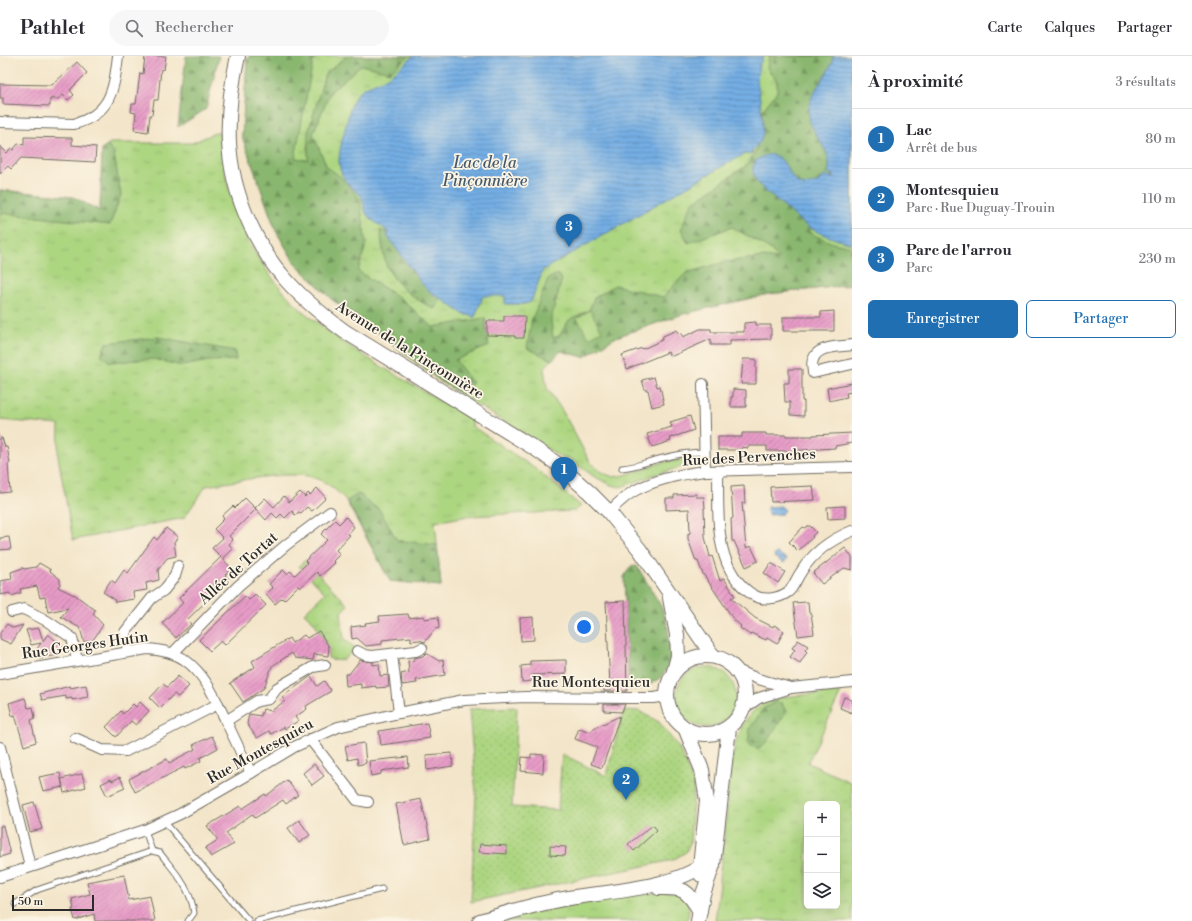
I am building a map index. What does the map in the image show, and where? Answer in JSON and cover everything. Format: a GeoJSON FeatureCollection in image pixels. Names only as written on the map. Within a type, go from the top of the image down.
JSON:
{"type":"FeatureCollection","features":[{"type":"Feature","properties":{"kind":"main road","name":"Avenue de la Pinçonnière"},"geometry":{"type":"LineString","coordinates":[[238,56],[232,81],[228,115],[232,171],[239,198],[250,224],[264,250],[280,273],[299,294],[320,313],[344,331],[534,448],[556,464],[589,492],[609,512],[640,550],[713,656]]}},
{"type":"Feature","properties":{"kind":"main road","name":"Avenue de la Pinçonnière"},"geometry":{"type":"LineString","coordinates":[[669,594],[677,635],[678,656],[674,671]]}},
{"type":"Feature","properties":{"kind":"main road"},"geometry":{"type":"LineString","coordinates":[[698,656],[713,656],[722,659],[730,663],[737,670],[742,678],[746,697],[743,709],[737,720],[729,728],[714,734],[700,734],[686,730],[676,721],[669,710],[666,696],[668,683],[674,671],[685,662],[698,656]]}},
{"type":"Feature","properties":{"kind":"main road"},"geometry":{"type":"LineString","coordinates":[[702,894],[713,865],[729,728]]}},
{"type":"Feature","properties":{"kind":"main road"},"geometry":{"type":"LineString","coordinates":[[686,730],[702,770],[707,801],[700,867],[702,894],[699,916]]}},
{"type":"Feature","properties":{"kind":"main road"},"geometry":{"type":"LineString","coordinates":[[480,921],[510,911],[567,898],[636,888],[677,878],[700,867]]}},
{"type":"Feature","properties":{"kind":"main road"},"geometry":{"type":"LineString","coordinates":[[636,888],[673,887],[688,893],[699,916]]}},
{"type":"Feature","properties":{"kind":"street"},"geometry":{"type":"LineString","coordinates":[[0,122],[74,124],[85,121],[95,115],[111,96],[115,82],[118,56]]}},
{"type":"Feature","properties":{"kind":"street"},"geometry":{"type":"LineString","coordinates":[[852,345],[824,349],[816,353],[812,361],[813,373],[852,364]]}},
{"type":"Feature","properties":{"kind":"street"},"geometry":{"type":"LineString","coordinates":[[702,384],[705,472]]}},
{"type":"Feature","properties":{"kind":"street","name":"Rue des Pervenches"},"geometry":{"type":"LineString","coordinates":[[609,512],[635,491],[661,480],[684,474],[852,467]]}},
{"type":"Feature","properties":{"kind":"street"},"geometry":{"type":"LineString","coordinates":[[718,472],[718,523],[722,548],[734,576],[756,597],[772,598],[787,593],[810,559],[822,547],[839,536],[852,531]]}},
{"type":"Feature","properties":{"kind":"street","name":"Allée de Tortat"},"geometry":{"type":"LineString","coordinates":[[173,653],[238,586],[286,545],[330,512]]}},
{"type":"Feature","properties":{"kind":"street"},"geometry":{"type":"LineString","coordinates":[[128,652],[125,632],[152,598],[164,590],[175,576],[178,566]]}},
{"type":"Feature","properties":{"kind":"street"},"geometry":{"type":"LineString","coordinates":[[12,612],[24,609],[47,621],[72,638],[77,660]]}},
{"type":"Feature","properties":{"kind":"street"},"geometry":{"type":"LineString","coordinates":[[357,651],[365,655],[372,656],[416,651],[422,648]]}},
{"type":"Feature","properties":{"kind":"street","name":"Rue Georges Hutin"},"geometry":{"type":"LineString","coordinates":[[0,674],[147,649],[173,653],[184,659],[194,668],[210,689],[251,773]]}},
{"type":"Feature","properties":{"kind":"street"},"geometry":{"type":"LineString","coordinates":[[392,654],[399,713]]}},
{"type":"Feature","properties":{"kind":"street"},"geometry":{"type":"LineString","coordinates":[[226,721],[257,701],[269,698],[277,688],[313,667],[325,665]]}},
{"type":"Feature","properties":{"kind":"street"},"geometry":{"type":"LineString","coordinates":[[737,670],[758,679],[791,688]]}},
{"type":"Feature","properties":{"kind":"street"},"geometry":{"type":"LineString","coordinates":[[743,709],[759,698],[791,688],[852,682]]}},
{"type":"Feature","properties":{"kind":"street","name":"Rue Montesquieu"},"geometry":{"type":"LineString","coordinates":[[0,876],[144,830],[180,814],[294,747],[338,726],[464,700],[526,697],[654,698],[666,696]]}},
{"type":"Feature","properties":{"kind":"street"},"geometry":{"type":"LineString","coordinates":[[75,738],[102,750],[126,751],[218,704]]}},
{"type":"Feature","properties":{"kind":"street"},"geometry":{"type":"LineString","coordinates":[[310,739],[357,800],[368,802]]}},
{"type":"Feature","properties":{"kind":"street"},"geometry":{"type":"LineString","coordinates":[[0,747],[30,866]]}},
{"type":"Feature","properties":{"kind":"lane"},"geometry":{"type":"LineString","coordinates":[[622,468],[634,467],[689,452],[704,452]]}},
{"type":"Feature","properties":{"kind":"lane"},"geometry":{"type":"LineString","coordinates":[[164,821],[250,921]]}},
{"type":"Feature","properties":{"kind":"lane"},"geometry":{"type":"LineString","coordinates":[[144,830],[152,851]]}},
{"type":"Feature","properties":{"kind":"lane"},"geometry":{"type":"LineString","coordinates":[[15,904],[38,890],[152,851],[160,853],[187,887],[193,904],[194,913],[188,921]]}},
{"type":"Feature","properties":{"kind":"lane"},"geometry":{"type":"LineString","coordinates":[[257,921],[382,889]]}},
{"type":"Feature","properties":{"kind":"green space"},"geometry":{"type":"Polygon","coordinates":[[[186,56],[219,56],[206,109],[178,127],[186,56]]]}},
{"type":"Feature","properties":{"kind":"green space"},"geometry":{"type":"Polygon","coordinates":[[[249,56],[852,56],[852,285],[768,294],[683,314],[616,337],[584,357],[561,351],[544,368],[547,388],[563,412],[590,462],[601,472],[613,477],[625,475],[664,462],[692,457],[694,460],[693,464],[653,475],[620,487],[611,485],[593,476],[569,458],[562,458],[441,382],[380,334],[330,298],[295,263],[276,231],[242,136],[247,61],[249,56]]]}},
{"type":"Feature","properties":{"kind":"green space"},"geometry":{"type":"Polygon","coordinates":[[[249,56],[318,56],[313,61],[295,158],[308,160],[308,133],[325,74],[347,56],[409,56],[390,72],[361,65],[330,92],[313,134],[327,167],[341,177],[360,199],[366,245],[358,271],[404,301],[433,327],[485,318],[489,346],[455,360],[473,383],[460,393],[441,382],[380,334],[330,298],[295,263],[276,231],[242,136],[247,61],[249,56]]]}},
{"type":"Feature","properties":{"kind":"green space"},"geometry":{"type":"Polygon","coordinates":[[[769,56],[833,56],[843,79],[835,163],[829,188],[812,216],[809,233],[833,243],[852,247],[852,285],[768,294],[683,314],[616,337],[584,357],[561,351],[552,360],[527,348],[532,319],[548,279],[557,274],[562,279],[551,319],[553,338],[559,336],[569,320],[589,310],[594,298],[615,285],[663,297],[686,273],[725,262],[763,257],[779,259],[770,249],[732,227],[688,243],[681,229],[692,203],[747,165],[757,148],[757,117],[777,92],[777,81],[767,68],[769,56]]]}},
{"type":"Feature","properties":{"kind":"green space"},"geometry":{"type":"Polygon","coordinates":[[[219,131],[225,172],[235,210],[251,246],[274,280],[292,301],[324,329],[345,343],[472,419],[472,426],[534,468],[581,506],[575,511],[468,516],[435,522],[441,586],[390,581],[345,499],[324,482],[316,478],[305,476],[292,475],[262,477],[206,486],[184,518],[73,540],[58,456],[59,425],[0,420],[0,190],[73,197],[100,211],[102,149],[110,143],[192,143],[219,131]]]}},
{"type":"Feature","properties":{"kind":"green space"},"geometry":{"type":"Polygon","coordinates":[[[107,145],[114,154],[121,195],[110,225],[0,213],[0,190],[73,197],[100,211],[102,149],[107,145]]]}},
{"type":"Feature","properties":{"kind":"green space"},"geometry":{"type":"Polygon","coordinates":[[[380,230],[395,234],[440,293],[440,302],[434,309],[407,292],[391,274],[384,259],[380,230]]]}},
{"type":"Feature","properties":{"kind":"green space"},"geometry":{"type":"Polygon","coordinates":[[[590,310],[602,331],[589,338],[577,318],[590,310]]]}},
{"type":"Feature","properties":{"kind":"green space"},"geometry":{"type":"Polygon","coordinates":[[[158,337],[235,351],[236,360],[209,361],[182,366],[153,359],[110,362],[101,355],[106,343],[158,337]]]}},
{"type":"Feature","properties":{"kind":"green space"},"geometry":{"type":"Polygon","coordinates":[[[358,494],[379,509],[397,540],[437,545],[441,586],[390,581],[347,501],[358,494]]]}},
{"type":"Feature","properties":{"kind":"green space"},"geometry":{"type":"Polygon","coordinates":[[[305,560],[348,605],[341,612],[344,639],[358,650],[354,654],[351,652],[346,658],[341,660],[328,658],[329,647],[314,622],[304,613],[325,593],[299,566],[305,560]]]}},
{"type":"Feature","properties":{"kind":"green space"},"geometry":{"type":"Polygon","coordinates":[[[637,566],[661,606],[667,623],[671,652],[669,667],[660,678],[646,687],[629,690],[624,577],[630,567],[637,566]]]}},
{"type":"Feature","properties":{"kind":"green space"},"geometry":{"type":"Polygon","coordinates":[[[706,667],[723,672],[731,680],[736,697],[731,714],[723,722],[706,727],[689,722],[681,714],[676,697],[681,680],[689,672],[706,667]]]}},
{"type":"Feature","properties":{"kind":"green space"},"geometry":{"type":"Polygon","coordinates":[[[841,692],[808,763],[852,783],[852,921],[715,921],[732,756],[737,740],[751,713],[763,704],[780,698],[841,692]]]}},
{"type":"Feature","properties":{"kind":"green space"},"geometry":{"type":"Polygon","coordinates":[[[775,702],[782,703],[786,712],[766,743],[757,749],[748,744],[750,728],[764,708],[775,702]]]}},
{"type":"Feature","properties":{"kind":"green space"},"geometry":{"type":"Polygon","coordinates":[[[517,707],[512,807],[558,810],[562,754],[606,776],[624,710],[639,711],[659,722],[679,748],[694,783],[690,843],[686,852],[673,860],[471,902],[476,793],[469,709],[517,707]]]}},
{"type":"Feature","properties":{"kind":"green space"},"geometry":{"type":"Polygon","coordinates":[[[666,892],[676,893],[688,903],[689,912],[687,921],[500,921],[511,917],[610,897],[666,892]]]}},
{"type":"Feature","properties":{"kind":"water","name":"Lac de la Pinçonnière"},"geometry":{"type":"Polygon","coordinates":[[[413,56],[764,56],[759,65],[757,79],[763,121],[763,134],[760,142],[751,154],[745,154],[728,163],[543,270],[531,302],[524,304],[505,304],[505,296],[483,296],[475,317],[463,314],[428,290],[421,283],[388,237],[387,231],[368,216],[361,196],[346,181],[341,172],[339,159],[340,152],[354,98],[362,89],[392,74],[413,56]]]}},
{"type":"Feature","properties":{"kind":"water"},"geometry":{"type":"Polygon","coordinates":[[[833,56],[852,56],[852,244],[821,234],[804,224],[767,193],[761,187],[753,174],[753,167],[756,161],[761,157],[770,155],[780,158],[795,180],[801,184],[816,183],[826,175],[833,178],[834,175],[828,172],[828,157],[810,122],[809,106],[815,90],[828,70],[833,56]]]}},
{"type":"Feature","properties":{"kind":"water"},"geometry":{"type":"Polygon","coordinates":[[[781,506],[785,510],[782,514],[768,515],[767,507],[781,506]]]}},
{"type":"Feature","properties":{"kind":"water"},"geometry":{"type":"Polygon","coordinates":[[[777,553],[787,559],[784,563],[774,557],[777,553]]]}},
{"type":"Feature","properties":{"kind":"building"},"geometry":{"type":"Polygon","coordinates":[[[145,56],[166,56],[164,70],[161,69],[158,100],[154,100],[148,132],[134,130],[136,113],[131,112],[132,104],[136,104],[140,73],[143,74],[145,56]]]}},
{"type":"Feature","properties":{"kind":"building"},"geometry":{"type":"Polygon","coordinates":[[[77,62],[87,73],[70,90],[74,95],[68,100],[63,95],[58,99],[50,99],[50,106],[3,104],[3,98],[0,98],[0,84],[52,85],[77,62]]]}},
{"type":"Feature","properties":{"kind":"building"},"geometry":{"type":"Polygon","coordinates":[[[24,137],[72,138],[72,145],[96,147],[95,162],[21,158],[11,169],[8,166],[0,174],[0,146],[7,153],[11,148],[13,150],[18,144],[24,145],[24,137]]]}},
{"type":"Feature","properties":{"kind":"building"},"geometry":{"type":"Polygon","coordinates":[[[834,311],[834,331],[783,331],[783,317],[821,317],[821,312],[834,311]]]}},
{"type":"Feature","properties":{"kind":"building"},"geometry":{"type":"Polygon","coordinates":[[[504,316],[525,316],[524,338],[515,338],[515,336],[487,335],[487,321],[504,321],[504,316]]]}},
{"type":"Feature","properties":{"kind":"building"},"geometry":{"type":"Polygon","coordinates":[[[756,322],[756,325],[771,325],[771,339],[730,340],[730,345],[711,345],[711,339],[670,357],[668,352],[627,369],[622,355],[642,348],[643,349],[662,340],[663,336],[677,330],[683,337],[700,329],[711,329],[711,332],[744,332],[744,323],[756,322]]]}},
{"type":"Feature","properties":{"kind":"building"},"geometry":{"type":"Polygon","coordinates":[[[743,359],[756,359],[756,384],[741,384],[743,359]]]}},
{"type":"Feature","properties":{"kind":"building"},"geometry":{"type":"Polygon","coordinates":[[[789,369],[802,369],[802,401],[804,401],[804,416],[790,415],[790,402],[785,402],[784,383],[789,383],[789,369]]]}},
{"type":"Feature","properties":{"kind":"building"},"geometry":{"type":"Polygon","coordinates":[[[654,377],[657,387],[660,386],[664,404],[652,407],[648,390],[645,390],[642,380],[654,377]]]}},
{"type":"Feature","properties":{"kind":"building"},"geometry":{"type":"Polygon","coordinates":[[[852,383],[852,392],[846,393],[847,397],[829,401],[827,388],[852,383]]]}},
{"type":"Feature","properties":{"kind":"building"},"geometry":{"type":"Polygon","coordinates":[[[733,389],[746,390],[746,407],[731,407],[733,389]]]}},
{"type":"Feature","properties":{"kind":"building"},"geometry":{"type":"Polygon","coordinates":[[[690,416],[694,430],[670,438],[671,441],[652,447],[647,434],[672,427],[670,422],[690,416]]]}},
{"type":"Feature","properties":{"kind":"building"},"geometry":{"type":"Polygon","coordinates":[[[742,433],[813,436],[852,433],[852,443],[835,446],[835,448],[786,451],[767,451],[767,446],[748,446],[748,448],[742,447],[742,450],[718,450],[718,437],[742,437],[742,433]]]}},
{"type":"Feature","properties":{"kind":"building"},"geometry":{"type":"Polygon","coordinates":[[[0,438],[2,438],[5,447],[7,447],[10,463],[8,464],[10,492],[0,493],[0,438]]]}},
{"type":"Feature","properties":{"kind":"building"},"geometry":{"type":"Polygon","coordinates":[[[744,486],[745,503],[742,503],[746,548],[751,546],[758,561],[746,567],[734,541],[732,541],[731,519],[733,518],[731,487],[744,486]]]}},
{"type":"Feature","properties":{"kind":"building"},"geometry":{"type":"Polygon","coordinates":[[[813,486],[815,500],[771,502],[770,487],[813,486]]]}},
{"type":"Feature","properties":{"kind":"building"},"geometry":{"type":"Polygon","coordinates":[[[317,488],[326,498],[312,511],[307,507],[301,513],[299,512],[295,515],[292,511],[285,518],[281,514],[277,518],[272,513],[266,520],[255,508],[265,498],[274,507],[284,496],[289,502],[300,492],[305,497],[308,493],[310,495],[317,488]]]}},
{"type":"Feature","properties":{"kind":"building"},"geometry":{"type":"Polygon","coordinates":[[[696,494],[696,497],[704,497],[705,537],[710,557],[712,556],[720,581],[724,578],[735,596],[731,598],[755,618],[773,627],[774,625],[784,631],[777,644],[767,638],[766,640],[751,633],[750,635],[740,628],[741,626],[734,620],[702,572],[698,561],[696,561],[688,539],[688,534],[690,533],[689,509],[666,510],[666,498],[674,498],[674,495],[696,494]]]}},
{"type":"Feature","properties":{"kind":"building"},"geometry":{"type":"Polygon","coordinates":[[[245,498],[256,509],[229,536],[233,540],[229,544],[233,549],[223,559],[232,569],[225,575],[229,579],[187,620],[191,624],[176,638],[162,623],[183,603],[179,598],[221,557],[212,548],[223,538],[214,529],[224,519],[222,516],[233,506],[235,508],[245,498]]]}},
{"type":"Feature","properties":{"kind":"building"},"geometry":{"type":"Polygon","coordinates":[[[845,506],[845,518],[828,519],[827,507],[845,506]]]}},
{"type":"Feature","properties":{"kind":"building"},"geometry":{"type":"Polygon","coordinates":[[[346,517],[354,527],[348,534],[350,535],[336,550],[340,554],[333,561],[335,563],[320,576],[317,572],[300,588],[298,586],[284,600],[282,598],[275,604],[266,594],[273,588],[269,584],[283,570],[287,574],[290,571],[295,575],[307,563],[305,561],[327,540],[321,534],[335,520],[339,524],[346,517]]]}},
{"type":"Feature","properties":{"kind":"building"},"geometry":{"type":"Polygon","coordinates":[[[810,526],[816,532],[812,536],[813,537],[798,551],[789,542],[803,527],[805,528],[810,526]]]}},
{"type":"Feature","properties":{"kind":"building"},"geometry":{"type":"Polygon","coordinates":[[[166,528],[178,537],[174,542],[176,556],[167,558],[158,570],[159,580],[146,583],[147,590],[133,592],[134,599],[115,602],[114,599],[103,592],[111,580],[115,583],[124,570],[128,573],[154,537],[157,540],[166,528]]]}},
{"type":"Feature","properties":{"kind":"building"},"geometry":{"type":"Polygon","coordinates":[[[9,537],[11,549],[0,550],[0,538],[9,537]]]}},
{"type":"Feature","properties":{"kind":"building"},"geometry":{"type":"Polygon","coordinates":[[[845,548],[852,557],[852,570],[844,568],[822,584],[813,573],[845,548]]]}},
{"type":"Feature","properties":{"kind":"building"},"geometry":{"type":"Polygon","coordinates":[[[39,563],[51,570],[50,571],[60,579],[60,584],[58,587],[74,594],[95,610],[93,614],[103,625],[93,640],[84,642],[80,628],[61,617],[68,608],[48,612],[45,597],[40,598],[37,586],[20,589],[21,593],[11,596],[10,593],[0,595],[0,581],[12,579],[11,572],[23,568],[36,567],[39,563]]]}},
{"type":"Feature","properties":{"kind":"building"},"geometry":{"type":"Polygon","coordinates":[[[770,564],[773,564],[785,572],[778,583],[764,573],[770,564]]]}},
{"type":"Feature","properties":{"kind":"building"},"geometry":{"type":"Polygon","coordinates":[[[255,594],[266,605],[225,645],[221,641],[210,651],[199,640],[245,596],[249,600],[255,594]]]}},
{"type":"Feature","properties":{"kind":"building"},"geometry":{"type":"Polygon","coordinates":[[[625,601],[627,691],[604,691],[604,686],[610,686],[606,602],[625,601]]]}},
{"type":"Feature","properties":{"kind":"building"},"geometry":{"type":"Polygon","coordinates":[[[808,602],[814,634],[798,636],[793,603],[808,602]]]}},
{"type":"Feature","properties":{"kind":"building"},"geometry":{"type":"Polygon","coordinates":[[[408,614],[409,618],[424,616],[424,619],[438,617],[439,628],[435,629],[425,642],[419,640],[411,641],[411,637],[382,640],[382,644],[366,646],[357,638],[352,639],[351,627],[380,621],[379,616],[408,614]]]}},
{"type":"Feature","properties":{"kind":"building"},"geometry":{"type":"Polygon","coordinates":[[[533,617],[534,640],[521,641],[520,618],[533,617]]]}},
{"type":"Feature","properties":{"kind":"building"},"geometry":{"type":"Polygon","coordinates":[[[7,624],[13,628],[23,625],[11,644],[0,639],[0,633],[7,624]]]}},
{"type":"Feature","properties":{"kind":"building"},"geometry":{"type":"Polygon","coordinates":[[[39,628],[43,641],[48,634],[64,648],[59,655],[39,658],[37,649],[41,643],[31,645],[26,630],[39,628]]]}},
{"type":"Feature","properties":{"kind":"building"},"geometry":{"type":"Polygon","coordinates":[[[319,631],[329,647],[328,656],[314,654],[313,660],[295,658],[292,653],[272,666],[264,688],[243,702],[230,683],[255,667],[252,661],[289,638],[292,643],[304,635],[307,638],[319,631]]]}},
{"type":"Feature","properties":{"kind":"building"},"geometry":{"type":"Polygon","coordinates":[[[798,640],[808,646],[805,650],[807,652],[800,663],[790,657],[795,650],[792,648],[798,640]]]}},
{"type":"Feature","properties":{"kind":"building"},"geometry":{"type":"Polygon","coordinates":[[[426,653],[439,661],[443,660],[445,675],[416,680],[417,683],[402,685],[401,674],[409,672],[408,661],[423,656],[426,653]]]}},
{"type":"Feature","properties":{"kind":"building"},"geometry":{"type":"Polygon","coordinates":[[[360,660],[373,662],[373,665],[379,664],[380,676],[388,675],[389,687],[376,688],[376,686],[361,688],[361,684],[346,686],[345,674],[349,674],[360,660]]]}},
{"type":"Feature","properties":{"kind":"building"},"geometry":{"type":"Polygon","coordinates":[[[566,660],[566,674],[532,675],[532,681],[522,682],[521,666],[530,665],[530,661],[566,660]]]}},
{"type":"Feature","properties":{"kind":"building"},"geometry":{"type":"Polygon","coordinates":[[[178,676],[189,686],[178,697],[174,694],[160,708],[150,698],[163,684],[167,687],[178,676]]]}},
{"type":"Feature","properties":{"kind":"building"},"geometry":{"type":"Polygon","coordinates":[[[311,676],[317,686],[324,681],[331,691],[306,706],[307,709],[295,717],[298,721],[285,729],[284,727],[271,734],[269,731],[257,738],[247,724],[249,714],[261,716],[263,709],[271,711],[285,701],[282,697],[311,676]]]}},
{"type":"Feature","properties":{"kind":"building"},"geometry":{"type":"Polygon","coordinates":[[[86,685],[88,697],[72,700],[72,698],[66,699],[66,696],[42,700],[40,694],[70,686],[70,688],[86,685]]]}},
{"type":"Feature","properties":{"kind":"building"},"geometry":{"type":"Polygon","coordinates":[[[844,697],[852,700],[852,713],[840,708],[844,697]]]}},
{"type":"Feature","properties":{"kind":"building"},"geometry":{"type":"Polygon","coordinates":[[[25,698],[28,708],[33,707],[35,718],[31,720],[36,742],[24,746],[15,715],[12,716],[9,703],[25,698]]]}},
{"type":"Feature","properties":{"kind":"building"},"geometry":{"type":"Polygon","coordinates":[[[140,702],[149,711],[136,725],[131,721],[116,737],[106,727],[121,711],[123,714],[133,704],[136,707],[140,702]]]}},
{"type":"Feature","properties":{"kind":"building"},"geometry":{"type":"Polygon","coordinates":[[[604,704],[625,704],[622,712],[604,711],[604,704]]]}},
{"type":"Feature","properties":{"kind":"building"},"geometry":{"type":"Polygon","coordinates":[[[620,716],[602,768],[591,764],[597,747],[575,739],[579,728],[591,732],[594,728],[620,716]]]}},
{"type":"Feature","properties":{"kind":"building"},"geometry":{"type":"Polygon","coordinates":[[[427,723],[430,738],[381,745],[379,731],[427,723]]]}},
{"type":"Feature","properties":{"kind":"building"},"geometry":{"type":"Polygon","coordinates":[[[212,736],[218,748],[200,758],[201,761],[185,769],[184,767],[135,792],[129,779],[167,759],[169,763],[195,749],[193,745],[212,736]]]}},
{"type":"Feature","properties":{"kind":"building"},"geometry":{"type":"Polygon","coordinates":[[[364,743],[366,763],[358,765],[357,758],[348,760],[345,746],[364,743]]]}},
{"type":"Feature","properties":{"kind":"building"},"geometry":{"type":"Polygon","coordinates":[[[452,753],[453,766],[427,770],[426,755],[452,753]]]}},
{"type":"Feature","properties":{"kind":"building"},"geometry":{"type":"Polygon","coordinates":[[[531,754],[544,755],[543,773],[521,771],[522,757],[531,758],[531,754]]]}},
{"type":"Feature","properties":{"kind":"building"},"geometry":{"type":"Polygon","coordinates":[[[408,757],[409,767],[381,771],[381,774],[371,776],[369,761],[408,757]]]}},
{"type":"Feature","properties":{"kind":"building"},"geometry":{"type":"Polygon","coordinates":[[[314,764],[324,776],[312,785],[303,773],[314,764]]]}},
{"type":"Feature","properties":{"kind":"building"},"geometry":{"type":"Polygon","coordinates":[[[60,773],[63,787],[43,791],[39,777],[60,773]]]}},
{"type":"Feature","properties":{"kind":"building"},"geometry":{"type":"Polygon","coordinates":[[[82,774],[86,787],[64,793],[61,779],[82,774]]]}},
{"type":"Feature","properties":{"kind":"building"},"geometry":{"type":"Polygon","coordinates":[[[120,777],[125,788],[107,796],[101,784],[111,779],[112,781],[120,777]]]}},
{"type":"Feature","properties":{"kind":"building"},"geometry":{"type":"Polygon","coordinates":[[[287,780],[298,795],[286,804],[283,800],[255,818],[252,814],[226,833],[234,844],[211,857],[205,848],[218,840],[207,826],[240,806],[242,809],[265,794],[266,796],[287,780]]]}},
{"type":"Feature","properties":{"kind":"building"},"geometry":{"type":"Polygon","coordinates":[[[421,799],[430,839],[404,845],[396,804],[421,799]]]}},
{"type":"Feature","properties":{"kind":"building"},"geometry":{"type":"Polygon","coordinates":[[[34,802],[42,829],[30,832],[23,805],[34,802]]]}},
{"type":"Feature","properties":{"kind":"building"},"geometry":{"type":"Polygon","coordinates":[[[299,820],[310,835],[299,843],[288,828],[299,820]]]}},
{"type":"Feature","properties":{"kind":"building"},"geometry":{"type":"Polygon","coordinates":[[[653,825],[657,830],[634,851],[628,844],[653,825]]]}},
{"type":"Feature","properties":{"kind":"building"},"geometry":{"type":"Polygon","coordinates":[[[0,826],[3,826],[10,854],[0,857],[0,826]]]}},
{"type":"Feature","properties":{"kind":"building"},"geometry":{"type":"Polygon","coordinates":[[[480,844],[507,846],[507,854],[479,852],[480,844]]]}},
{"type":"Feature","properties":{"kind":"building"},"geometry":{"type":"Polygon","coordinates":[[[550,846],[566,847],[565,856],[550,855],[550,846]]]}},
{"type":"Feature","properties":{"kind":"building"},"geometry":{"type":"Polygon","coordinates":[[[124,875],[129,900],[150,896],[155,921],[95,921],[94,914],[75,920],[72,909],[74,909],[72,899],[90,894],[87,882],[124,875]]]}},
{"type":"Feature","properties":{"kind":"place","name":"Parc de l'arrou"},"geometry":{"type":"Point","coordinates":[569,247]}},
{"type":"Feature","properties":{"kind":"place","name":"Lac"},"geometry":{"type":"Point","coordinates":[564,490]}},
{"type":"Feature","properties":{"kind":"place","name":"Montesquieu"},"geometry":{"type":"Point","coordinates":[626,800]}}]}
